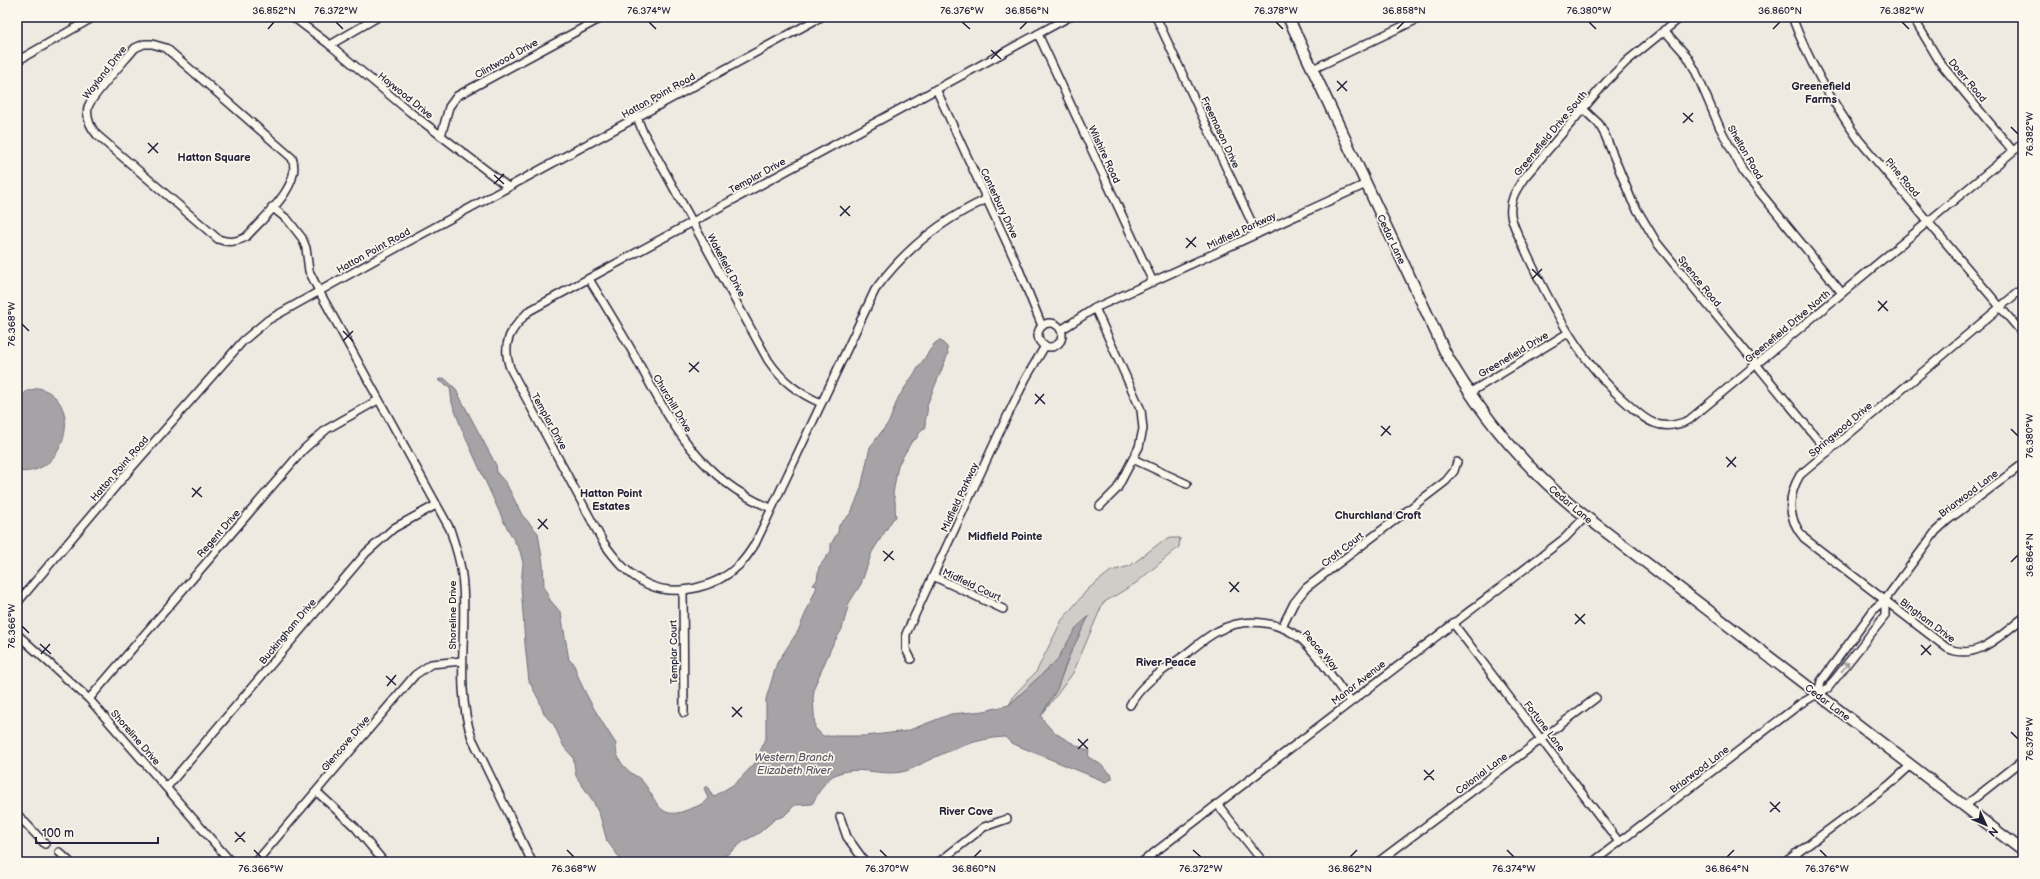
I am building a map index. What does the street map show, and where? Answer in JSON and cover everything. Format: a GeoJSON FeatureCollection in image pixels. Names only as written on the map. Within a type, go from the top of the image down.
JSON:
{"type":"FeatureCollection","features":[{"type":"Feature","properties":{"kind":"main road","name":"Cedar Lane"},"geometry":{"type":"LineString","coordinates":[[1288,17],[1446,354],[1487,420],[1529,468],[1585,517],[2023,851]]}},
{"type":"Feature","properties":{"kind":"street"},"geometry":{"type":"LineString","coordinates":[[17,61],[94,17]]}},
{"type":"Feature","properties":{"kind":"street","name":"Haywood Drive"},"geometry":{"type":"LineString","coordinates":[[293,17],[330,45],[441,136],[508,187]]}},
{"type":"Feature","properties":{"kind":"street"},"geometry":{"type":"LineString","coordinates":[[330,45],[378,17]]}},
{"type":"Feature","properties":{"kind":"street","name":"Clintwood Drive"},"geometry":{"type":"LineString","coordinates":[[441,136],[448,107],[457,96],[602,17]]}},
{"type":"Feature","properties":{"kind":"street"},"geometry":{"type":"LineString","coordinates":[[804,17],[808,24]]}},
{"type":"Feature","properties":{"kind":"street","name":"Hatton Point Road"},"geometry":{"type":"LineString","coordinates":[[17,603],[133,466],[243,341],[268,320],[508,187],[821,17]]}},
{"type":"Feature","properties":{"kind":"street","name":"Templar Drive"},"geometry":{"type":"LineString","coordinates":[[987,199],[967,208],[934,228],[912,247],[888,273],[870,298],[755,544],[738,566],[717,581],[705,586],[683,590],[670,589],[647,584],[629,572],[613,556],[603,542],[510,368],[506,350],[510,333],[515,325],[529,311],[1069,17]]}},
{"type":"Feature","properties":{"kind":"street","name":"Freemason Drive"},"geometry":{"type":"LineString","coordinates":[[1156,17],[1257,234]]}},
{"type":"Feature","properties":{"kind":"street"},"geometry":{"type":"LineString","coordinates":[[1313,69],[1422,17]]}},
{"type":"Feature","properties":{"kind":"street","name":"Greenefield Drive South"},"geometry":{"type":"LineString","coordinates":[[1568,333],[1550,304],[1512,221],[1511,205],[1516,190],[1524,178],[1582,108],[1627,61],[1681,17]]}},
{"type":"Feature","properties":{"kind":"street","name":"Pine Road"},"geometry":{"type":"LineString","coordinates":[[1792,17],[1813,67],[1836,109],[1859,140],[1999,308],[2023,334]]}},
{"type":"Feature","properties":{"kind":"street","name":"Doerr Road"},"geometry":{"type":"LineString","coordinates":[[1913,17],[1942,64],[2013,151]]}},
{"type":"Feature","properties":{"kind":"street","name":"Shelton Road"},"geometry":{"type":"LineString","coordinates":[[1664,30],[1687,56],[1695,70],[1720,128],[1744,173],[1842,293]]}},
{"type":"Feature","properties":{"kind":"street","name":"Wilshire Road"},"geometry":{"type":"LineString","coordinates":[[1038,34],[1153,282]]}},
{"type":"Feature","properties":{"kind":"street","name":"Wayland Drive"},"geometry":{"type":"LineString","coordinates":[[152,44],[166,48],[292,158],[295,170],[292,180],[288,188],[272,207],[246,237],[233,242],[218,239],[92,130],[88,117],[90,103],[137,47],[152,44]]}},
{"type":"Feature","properties":{"kind":"street","name":"Canterbury Drive"},"geometry":{"type":"LineString","coordinates":[[936,89],[1018,267],[1042,326]]}},
{"type":"Feature","properties":{"kind":"street","name":"Spence Road"},"geometry":{"type":"LineString","coordinates":[[1582,108],[1595,120],[1605,135],[1632,201],[1656,243],[1828,452]]}},
{"type":"Feature","properties":{"kind":"street","name":"Wakefield Drive"},"geometry":{"type":"LineString","coordinates":[[637,117],[775,371],[794,390],[821,403]]}},
{"type":"Feature","properties":{"kind":"street","name":"Greenefield Drive North"},"geometry":{"type":"LineString","coordinates":[[1568,333],[1582,354],[1621,398],[1648,420],[1662,425],[1680,424],[1689,420],[2023,143]]}},
{"type":"Feature","properties":{"kind":"street","name":"Midfield Parkway"},"geometry":{"type":"LineString","coordinates":[[1061,330],[1095,308],[1366,184]]}},
{"type":"Feature","properties":{"kind":"street"},"geometry":{"type":"LineString","coordinates":[[272,207],[288,220],[302,238],[306,248],[309,270],[319,291]]}},
{"type":"Feature","properties":{"kind":"street","name":"Churchill Drive"},"geometry":{"type":"LineString","coordinates":[[589,279],[664,409],[686,444],[707,467],[728,486],[754,502],[771,508]]}},
{"type":"Feature","properties":{"kind":"street","name":"Springwood Drive"},"geometry":{"type":"LineString","coordinates":[[1885,600],[1804,538],[1793,522],[1790,504],[1794,485],[1800,475],[2023,288]]}},
{"type":"Feature","properties":{"kind":"street","name":"Shoreline Drive"},"geometry":{"type":"LineString","coordinates":[[319,291],[450,530],[460,564],[463,585],[462,661],[465,709],[472,738],[532,862]]}},
{"type":"Feature","properties":{"kind":"street"},"geometry":{"type":"LineString","coordinates":[[1095,308],[1140,410],[1143,429],[1139,447],[1117,489],[1100,506]]}},
{"type":"Feature","properties":{"kind":"street"},"geometry":{"type":"LineString","coordinates":[[1049,323],[1056,325],[1061,330],[1062,337],[1059,344],[1052,347],[1045,346],[1040,341],[1038,333],[1042,326],[1049,323]]}},
{"type":"Feature","properties":{"kind":"street","name":"Greenefield Drive"},"geometry":{"type":"LineString","coordinates":[[1469,393],[1568,333]]}},
{"type":"Feature","properties":{"kind":"street","name":"Midfield Parkway"},"geometry":{"type":"LineString","coordinates":[[911,659],[906,648],[906,634],[1001,429],[1045,346]]}},
{"type":"Feature","properties":{"kind":"street","name":"Regent Drive"},"geometry":{"type":"LineString","coordinates":[[89,699],[304,450],[327,429],[378,400]]}},
{"type":"Feature","properties":{"kind":"street"},"geometry":{"type":"LineString","coordinates":[[1133,459],[1187,484]]}},
{"type":"Feature","properties":{"kind":"street","name":"Croft Court"},"geometry":{"type":"LineString","coordinates":[[1282,628],[1294,603],[1306,588],[1446,481],[1454,471],[1457,462]]}},
{"type":"Feature","properties":{"kind":"street","name":"Briarwood Lane"},"geometry":{"type":"LineString","coordinates":[[1818,694],[1821,682],[1875,608],[1885,600],[1936,531],[1948,520],[2023,464]]}},
{"type":"Feature","properties":{"kind":"street","name":"Buckingham Drive"},"geometry":{"type":"LineString","coordinates":[[167,788],[366,553],[394,528],[436,505]]}},
{"type":"Feature","properties":{"kind":"street","name":"Manor Avenue"},"geometry":{"type":"LineString","coordinates":[[1142,862],[1350,701],[1565,538],[1585,517]]}},
{"type":"Feature","properties":{"kind":"street","name":"Midfield Court"},"geometry":{"type":"LineString","coordinates":[[933,576],[1003,609]]}},
{"type":"Feature","properties":{"kind":"street","name":"Templar Court"},"geometry":{"type":"LineString","coordinates":[[683,590],[684,713]]}},
{"type":"Feature","properties":{"kind":"street","name":"Briarwood Lane"},"geometry":{"type":"LineString","coordinates":[[1593,862],[1800,704],[1828,688],[1885,616],[1885,600]]}},
{"type":"Feature","properties":{"kind":"street","name":"Bingham Drive"},"geometry":{"type":"LineString","coordinates":[[1885,600],[1940,644],[1954,651],[1963,653],[1983,648],[2023,618]]}},
{"type":"Feature","properties":{"kind":"street","name":"Peace Way"},"geometry":{"type":"LineString","coordinates":[[1130,704],[1146,685],[1219,630],[1239,623],[1249,622],[1270,624],[1282,628],[1301,640],[1350,701]]}},
{"type":"Feature","properties":{"kind":"street","name":"Fortune Lane"},"geometry":{"type":"LineString","coordinates":[[1453,623],[1543,739],[1619,842]]}},
{"type":"Feature","properties":{"kind":"street","name":"Shoreline Drive"},"geometry":{"type":"LineString","coordinates":[[17,634],[89,699],[231,862]]}},
{"type":"Feature","properties":{"kind":"street","name":"Glencove Drive"},"geometry":{"type":"LineString","coordinates":[[256,862],[421,669],[439,662],[462,661]]}},
{"type":"Feature","properties":{"kind":"street","name":"Colonial Lane"},"geometry":{"type":"LineString","coordinates":[[1378,862],[1596,698]]}},
{"type":"Feature","properties":{"kind":"street"},"geometry":{"type":"LineString","coordinates":[[1965,806],[2023,760]]}},
{"type":"Feature","properties":{"kind":"street"},"geometry":{"type":"LineString","coordinates":[[1785,862],[1889,785],[1911,765]]}},
{"type":"Feature","properties":{"kind":"street"},"geometry":{"type":"LineString","coordinates":[[317,792],[354,827],[384,862]]}},
{"type":"Feature","properties":{"kind":"street"},"geometry":{"type":"LineString","coordinates":[[1218,804],[1263,862]]}},
{"type":"Feature","properties":{"kind":"street"},"geometry":{"type":"LineString","coordinates":[[17,814],[45,844]]}},
{"type":"Feature","properties":{"kind":"street"},"geometry":{"type":"LineString","coordinates":[[840,817],[849,840],[865,862]]}},
{"type":"Feature","properties":{"kind":"street"},"geometry":{"type":"LineString","coordinates":[[939,862],[984,827],[1007,819]]}},
{"type":"Feature","properties":{"kind":"street"},"geometry":{"type":"LineString","coordinates":[[59,852],[70,862]]}},
{"type":"Feature","properties":{"kind":"street"},"geometry":{"type":"LineString","coordinates":[[1795,854],[1801,862]]}},
{"type":"Feature","properties":{"kind":"shaded area"},"geometry":{"type":"Polygon","coordinates":[[[1171,538],[1180,538],[1179,547],[1136,583],[1103,603],[1073,673],[1041,716],[1057,689],[1069,656],[1087,618],[1057,660],[1009,705],[1015,694],[1036,672],[1062,620],[1088,589],[1111,571],[1130,566],[1161,542],[1171,538]]]}},
{"type":"Feature","properties":{"kind":"water","name":"Western Branch Elizabeth River"},"geometry":{"type":"Polygon","coordinates":[[[941,341],[947,347],[948,354],[927,405],[925,422],[926,428],[922,429],[916,439],[912,441],[898,465],[893,494],[895,499],[896,517],[893,519],[872,552],[861,584],[849,603],[842,629],[832,646],[815,685],[813,698],[815,728],[823,736],[866,736],[907,731],[951,714],[984,711],[1009,705],[1057,660],[1076,628],[1089,616],[1069,656],[1057,689],[1041,716],[1056,733],[1089,751],[1088,757],[1100,764],[1112,775],[1112,779],[1106,782],[1011,743],[1005,737],[985,739],[956,748],[904,771],[885,773],[853,770],[837,774],[825,783],[812,804],[795,805],[784,816],[775,819],[759,833],[744,841],[728,854],[710,862],[620,862],[619,857],[607,841],[600,816],[593,801],[576,776],[573,757],[564,747],[554,725],[544,714],[539,700],[529,681],[521,585],[523,563],[520,551],[504,522],[463,432],[452,403],[450,387],[438,380],[444,378],[455,388],[496,465],[497,473],[506,483],[522,515],[538,533],[543,564],[544,587],[550,600],[561,613],[569,660],[573,662],[586,694],[616,744],[620,760],[627,770],[643,782],[659,807],[670,813],[677,813],[696,807],[706,800],[708,798],[704,788],[707,786],[713,797],[736,783],[755,763],[766,738],[766,699],[777,663],[798,631],[817,586],[813,585],[817,580],[819,567],[831,551],[831,544],[838,532],[839,525],[851,513],[861,488],[870,447],[889,422],[898,398],[934,344],[941,341]]]}},
{"type":"Feature","properties":{"kind":"water"},"geometry":{"type":"Polygon","coordinates":[[[39,388],[54,396],[62,408],[65,422],[64,437],[57,452],[47,463],[34,470],[17,471],[17,400],[27,391],[39,388]]]}},
{"type":"Feature","properties":{"kind":"district","name":"Greenefield Farms"},"geometry":{"type":"Point","coordinates":[1821,92]}},
{"type":"Feature","properties":{"kind":"district","name":"Hatton Square"},"geometry":{"type":"Point","coordinates":[214,157]}},
{"type":"Feature","properties":{"kind":"district","name":"Hatton Point Estates"},"geometry":{"type":"Point","coordinates":[611,499]}},
{"type":"Feature","properties":{"kind":"district","name":"Churchland Croft"},"geometry":{"type":"Point","coordinates":[1378,515]}},
{"type":"Feature","properties":{"kind":"district","name":"Midfield Pointe"},"geometry":{"type":"Point","coordinates":[1005,536]}},
{"type":"Feature","properties":{"kind":"district","name":"River Peace"},"geometry":{"type":"Point","coordinates":[1166,662]}},
{"type":"Feature","properties":{"kind":"district","name":"River Cove"},"geometry":{"type":"Point","coordinates":[966,811]}}]}
